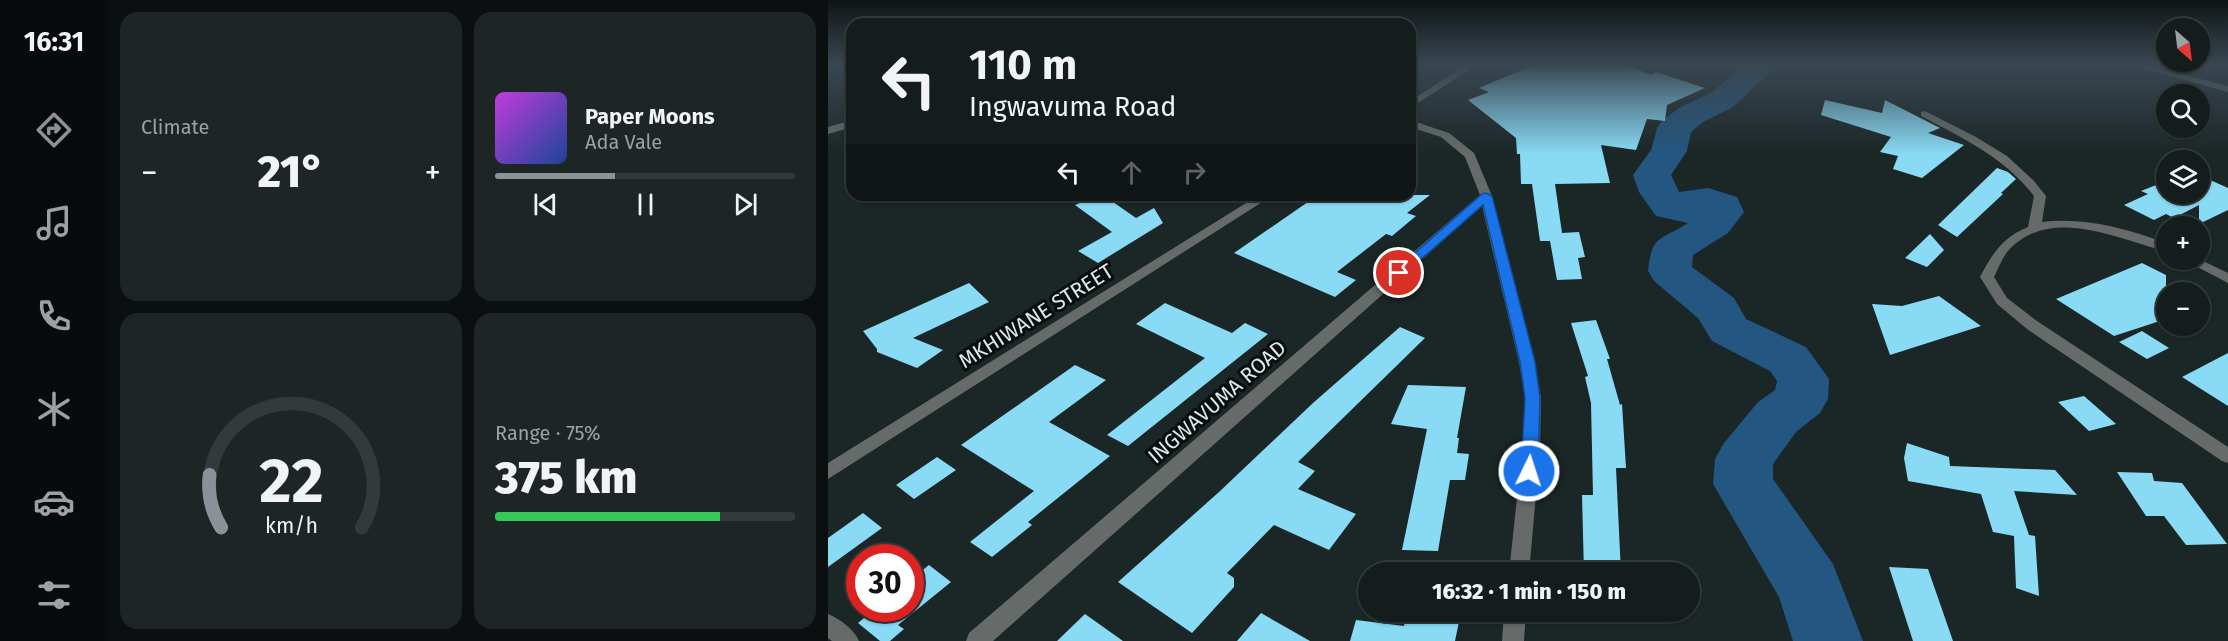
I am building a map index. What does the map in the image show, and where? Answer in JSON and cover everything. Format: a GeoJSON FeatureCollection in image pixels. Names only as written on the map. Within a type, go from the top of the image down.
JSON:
{"type":"FeatureCollection","features":[{"type":"Feature","properties":{"kind":"street"},"geometry":{"type":"LineString","coordinates":[[1925,114],[1987,149],[2032,184],[2040,196],[2034,228]]}},
{"type":"Feature","properties":{"kind":"street"},"geometry":{"type":"LineString","coordinates":[[828,131],[846,125]]}},
{"type":"Feature","properties":{"kind":"street"},"geometry":{"type":"LineString","coordinates":[[1416,125],[1445,135],[1470,155],[1486,196],[1527,362],[1533,398],[1532,450],[1520,562]]}},
{"type":"Feature","properties":{"kind":"street","name":"INGWAVUMA ROAD"},"geometry":{"type":"LineString","coordinates":[[977,641],[1486,196]]}},
{"type":"Feature","properties":{"kind":"street","name":"MKHIWANE STREET"},"geometry":{"type":"LineString","coordinates":[[830,468],[1257,201]]}},
{"type":"Feature","properties":{"kind":"street"},"geometry":{"type":"LineString","coordinates":[[2156,243],[2120,230],[2069,222],[2034,228],[2008,242],[1994,257],[1987,277],[2002,301],[2032,325],[2228,456]]}},
{"type":"Feature","properties":{"kind":"street"},"geometry":{"type":"LineString","coordinates":[[2210,270],[2228,279]]}},
{"type":"Feature","properties":{"kind":"street"},"geometry":{"type":"LineString","coordinates":[[1513,641],[1514,622]]}},
{"type":"Feature","properties":{"kind":"street"},"geometry":{"type":"LineString","coordinates":[[828,624],[848,641]]}},
{"type":"Feature","properties":{"kind":"building"},"geometry":{"type":"Polygon","coordinates":[[[1481,95],[1690,95],[1667,105],[1665,121],[1647,119],[1636,150],[1601,145],[1610,183],[1555,184],[1562,233],[1579,232],[1585,257],[1578,258],[1582,279],[1557,280],[1550,241],[1540,241],[1532,184],[1521,184],[1520,154],[1517,154],[1516,138],[1468,100],[1481,95]]]}},
{"type":"Feature","properties":{"kind":"building"},"geometry":{"type":"Polygon","coordinates":[[[1825,100],[1882,113],[1885,100],[1940,128],[1928,133],[1964,145],[1922,178],[1893,169],[1898,156],[1880,152],[1891,137],[1821,115],[1825,100]]]}},
{"type":"Feature","properties":{"kind":"building"},"geometry":{"type":"Polygon","coordinates":[[[1997,168],[2008,172],[2016,179],[2001,193],[2003,194],[1957,237],[1938,225],[1997,168]]]}},
{"type":"Feature","properties":{"kind":"building"},"geometry":{"type":"Polygon","coordinates":[[[2210,180],[2228,188],[2228,210],[2210,219],[2210,216],[2199,216],[2199,205],[2178,216],[2166,214],[2156,216],[2154,220],[2124,205],[2148,194],[2141,191],[2156,185],[2156,204],[2210,204],[2210,180]]]}},
{"type":"Feature","properties":{"kind":"building"},"geometry":{"type":"Polygon","coordinates":[[[1416,195],[1430,195],[1407,213],[1416,216],[1392,236],[1386,234],[1337,272],[1356,280],[1335,297],[1234,253],[1309,201],[1416,201],[1416,195]]]}},
{"type":"Feature","properties":{"kind":"building"},"geometry":{"type":"Polygon","coordinates":[[[1085,201],[1112,201],[1136,218],[1154,208],[1163,223],[1098,263],[1078,251],[1112,232],[1075,205],[1085,201]]]}},
{"type":"Feature","properties":{"kind":"building"},"geometry":{"type":"Polygon","coordinates":[[[1930,234],[1944,250],[1927,267],[1905,258],[1930,234]]]}},
{"type":"Feature","properties":{"kind":"building"},"geometry":{"type":"Polygon","coordinates":[[[2142,263],[2166,275],[2166,282],[2156,282],[2156,322],[2114,336],[2056,299],[2142,263]]]}},
{"type":"Feature","properties":{"kind":"building"},"geometry":{"type":"Polygon","coordinates":[[[969,283],[989,302],[913,338],[943,350],[917,368],[877,352],[863,331],[969,283]]]}},
{"type":"Feature","properties":{"kind":"building"},"geometry":{"type":"Polygon","coordinates":[[[1939,296],[1981,326],[1890,355],[1872,304],[1902,306],[1939,296]]]}},
{"type":"Feature","properties":{"kind":"building"},"geometry":{"type":"Polygon","coordinates":[[[1165,303],[1232,333],[1245,323],[1268,334],[1128,446],[1107,435],[1205,358],[1136,324],[1165,303]]]}},
{"type":"Feature","properties":{"kind":"building"},"geometry":{"type":"Polygon","coordinates":[[[1596,320],[1610,359],[1607,359],[1620,405],[1622,404],[1626,468],[1616,468],[1620,562],[1584,562],[1582,495],[1593,495],[1591,403],[1585,377],[1588,376],[1571,323],[1596,320]]]}},
{"type":"Feature","properties":{"kind":"building"},"geometry":{"type":"Polygon","coordinates":[[[1400,327],[1425,338],[1298,462],[1315,471],[1298,489],[1356,514],[1329,550],[1274,525],[1227,573],[1234,578],[1234,587],[1192,633],[1118,582],[1219,492],[1313,403],[1400,327]]]}},
{"type":"Feature","properties":{"kind":"building"},"geometry":{"type":"Polygon","coordinates":[[[2142,331],[2169,348],[2147,359],[2119,342],[2142,331]]]}},
{"type":"Feature","properties":{"kind":"building"},"geometry":{"type":"Polygon","coordinates":[[[2228,353],[2228,406],[2182,377],[2228,353]]]}},
{"type":"Feature","properties":{"kind":"building"},"geometry":{"type":"Polygon","coordinates":[[[1075,365],[1106,380],[1049,422],[1110,456],[1028,522],[1032,525],[992,557],[970,542],[1034,491],[961,445],[1075,365]]]}},
{"type":"Feature","properties":{"kind":"building"},"geometry":{"type":"Polygon","coordinates":[[[1408,385],[1466,387],[1457,438],[1459,438],[1457,453],[1469,454],[1465,480],[1450,480],[1438,551],[1402,550],[1427,429],[1391,424],[1408,385]]]}},
{"type":"Feature","properties":{"kind":"building"},"geometry":{"type":"Polygon","coordinates":[[[2084,396],[2116,424],[2089,431],[2058,402],[2084,396]]]}},
{"type":"Feature","properties":{"kind":"building"},"geometry":{"type":"Polygon","coordinates":[[[1907,443],[1949,457],[1950,466],[2055,470],[2077,495],[2014,491],[2029,535],[2035,536],[2039,596],[2016,588],[2014,536],[1993,532],[1981,494],[1908,481],[1904,458],[1907,443]]]}},
{"type":"Feature","properties":{"kind":"building"},"geometry":{"type":"Polygon","coordinates":[[[937,457],[956,470],[914,499],[896,485],[937,457]]]}},
{"type":"Feature","properties":{"kind":"building"},"geometry":{"type":"Polygon","coordinates":[[[2117,472],[2152,473],[2154,481],[2182,483],[2227,544],[2186,545],[2164,516],[2146,516],[2117,472]]]}},
{"type":"Feature","properties":{"kind":"building"},"geometry":{"type":"Polygon","coordinates":[[[863,513],[882,528],[860,544],[846,544],[846,554],[828,567],[828,538],[863,513]]]}},
{"type":"Feature","properties":{"kind":"building"},"geometry":{"type":"Polygon","coordinates":[[[929,565],[951,582],[924,604],[924,569],[929,565]]]}},
{"type":"Feature","properties":{"kind":"building"},"geometry":{"type":"Polygon","coordinates":[[[1889,567],[1928,569],[1953,641],[1913,641],[1889,567]]]}},
{"type":"Feature","properties":{"kind":"building"},"geometry":{"type":"Polygon","coordinates":[[[1261,613],[1310,641],[1237,641],[1261,613]]]}},
{"type":"Feature","properties":{"kind":"building"},"geometry":{"type":"Polygon","coordinates":[[[1085,614],[1123,641],[1057,641],[1085,614]]]}},
{"type":"Feature","properties":{"kind":"building"},"geometry":{"type":"Polygon","coordinates":[[[1356,620],[1404,626],[1405,622],[1459,622],[1455,641],[1350,641],[1356,620]]]}},
{"type":"Feature","properties":{"kind":"building"},"geometry":{"type":"Polygon","coordinates":[[[902,622],[898,625],[904,629],[890,641],[880,641],[858,623],[902,622]]]}},
{"type":"Feature","properties":{"kind":"waterway"},"geometry":{"type":"LineString","coordinates":[[1728,95],[1691,115],[1674,128],[1669,151],[1652,175],[1658,192],[1670,208],[1687,211],[1692,201],[1700,200],[1712,200],[1723,205],[1724,212],[1713,224],[1672,249],[1670,271],[1717,309],[1729,330],[1788,359],[1803,379],[1801,399],[1777,417],[1744,459],[1743,484],[1809,586],[1828,641]]}},
{"type":"Feature","properties":{"kind":"route"},"geometry":{"type":"LineString","coordinates":[[1399,273],[1486,196],[1527,362],[1533,398],[1532,450],[1529,471]]}}]}
